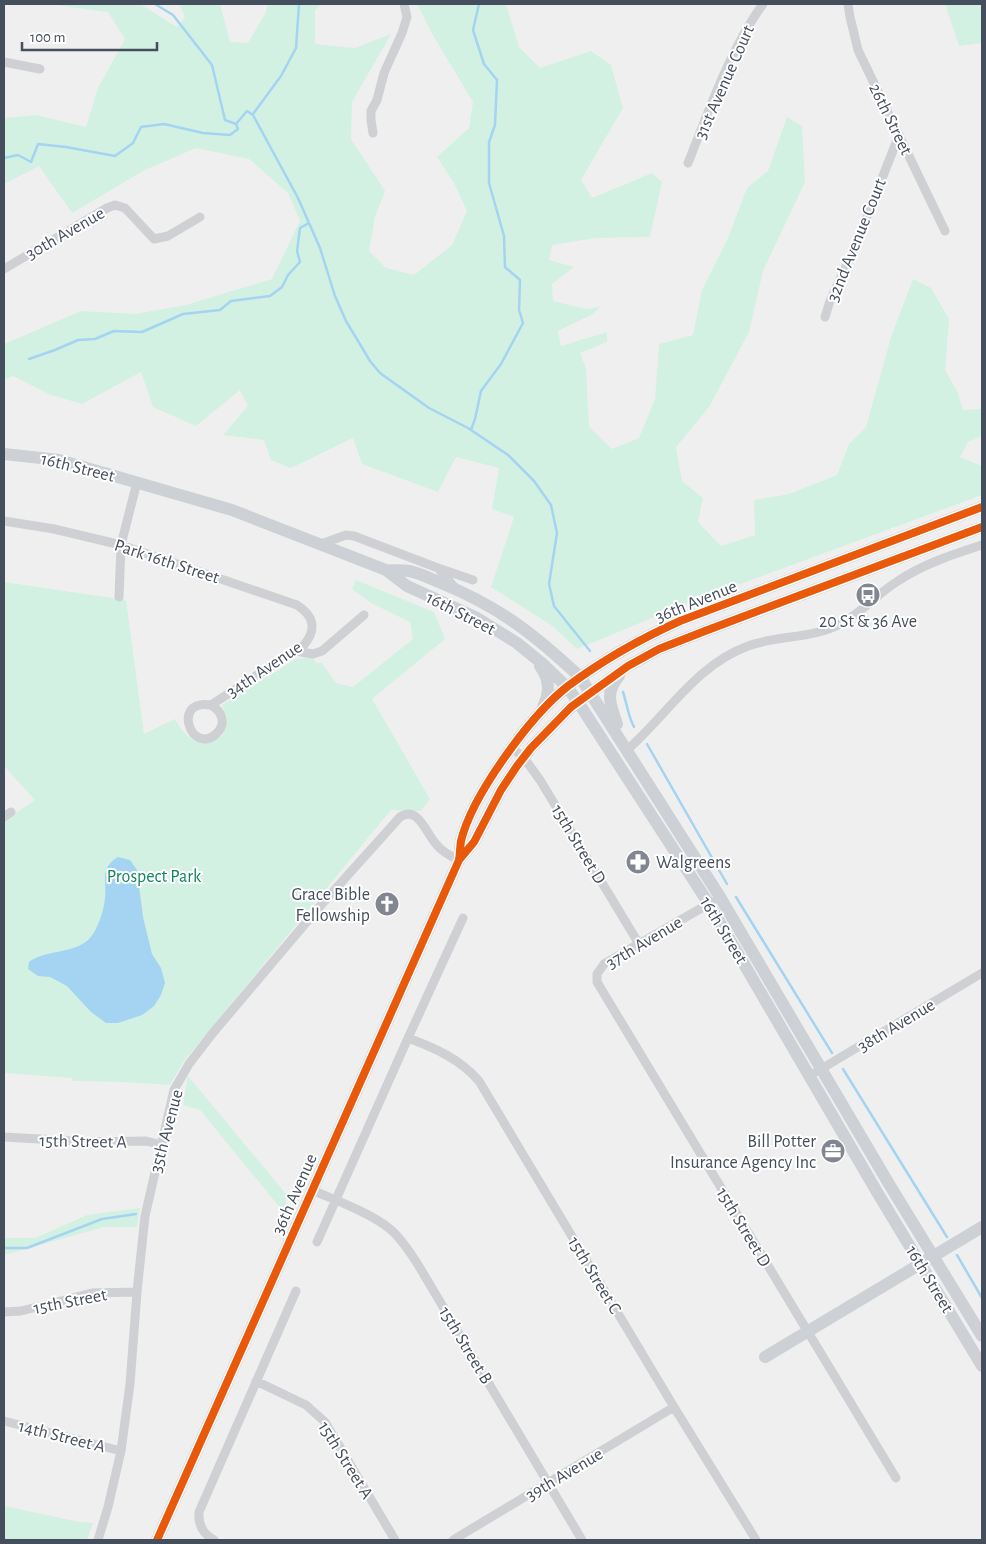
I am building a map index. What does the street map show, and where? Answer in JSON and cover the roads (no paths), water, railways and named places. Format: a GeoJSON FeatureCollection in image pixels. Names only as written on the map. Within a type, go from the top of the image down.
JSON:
{"type":"FeatureCollection","features":[{"type":"Feature","properties":{"kind":"main road","name":"16th Street"},"geometry":{"type":"LineString","coordinates":[[4,454],[59,460],[232,510],[386,570],[407,586],[477,618],[517,643],[567,687],[714,901]]}},
{"type":"Feature","properties":{"kind":"main road","name":"36th Avenue"},"geometry":{"type":"LineString","coordinates":[[157,1540],[459,860],[462,840],[473,811],[494,774],[512,748],[541,712],[567,687],[628,647],[680,621],[982,507]]}},
{"type":"Feature","properties":{"kind":"main road","name":"36th Avenue"},"geometry":{"type":"LineString","coordinates":[[459,860],[474,842],[501,790],[524,758],[556,721],[578,702],[628,666],[659,650],[705,631],[982,527]]}},
{"type":"Feature","properties":{"kind":"main road","name":"16th Street"},"geometry":{"type":"LineString","coordinates":[[386,570],[410,571],[456,589],[494,608],[520,625],[554,652],[580,677],[625,746],[815,1072],[920,1264],[982,1366]]}},
{"type":"Feature","properties":{"kind":"main road"},"geometry":{"type":"LineString","coordinates":[[517,643],[538,663],[547,676],[548,694],[541,712]]}},
{"type":"Feature","properties":{"kind":"main road"},"geometry":{"type":"LineString","coordinates":[[625,746],[610,703],[610,695],[613,684],[628,666]]}},
{"type":"Feature","properties":{"kind":"main road","name":"16th Street"},"geometry":{"type":"LineString","coordinates":[[815,1072],[982,1336]]}},
{"type":"Feature","properties":{"kind":"main road"},"geometry":{"type":"LineString","coordinates":[[765,1357],[982,1227]]}},
{"type":"Feature","properties":{"kind":"street"},"geometry":{"type":"LineString","coordinates":[[373,133],[371,111],[377,100],[384,73],[402,33],[407,16],[404,4]]}},
{"type":"Feature","properties":{"kind":"street","name":"31st Avenue Court"},"geometry":{"type":"LineString","coordinates":[[688,163],[738,45],[749,22],[763,4]]}},
{"type":"Feature","properties":{"kind":"street","name":"26th Street"},"geometry":{"type":"LineString","coordinates":[[848,4],[858,50],[946,231]]}},
{"type":"Feature","properties":{"kind":"street"},"geometry":{"type":"LineString","coordinates":[[4,62],[40,69]]}},
{"type":"Feature","properties":{"kind":"street","name":"32nd Avenue Court"},"geometry":{"type":"LineString","coordinates":[[825,318],[830,301],[856,245],[899,135]]}},
{"type":"Feature","properties":{"kind":"street","name":"30th Avenue"},"geometry":{"type":"LineString","coordinates":[[4,269],[116,205],[125,208],[154,239],[168,236],[200,216]]}},
{"type":"Feature","properties":{"kind":"street"},"geometry":{"type":"LineString","coordinates":[[119,597],[121,544],[136,482]]}},
{"type":"Feature","properties":{"kind":"street","name":"Park 16th Street"},"geometry":{"type":"LineString","coordinates":[[4,521],[54,529],[121,544],[297,605],[307,612],[312,624],[312,630]]}},
{"type":"Feature","properties":{"kind":"street","name":"16th Street"},"geometry":{"type":"LineString","coordinates":[[321,544],[346,535],[354,536],[473,580]]}},
{"type":"Feature","properties":{"kind":"street"},"geometry":{"type":"LineString","coordinates":[[625,746],[639,739],[701,674],[720,660],[749,645],[785,636],[813,633],[839,625],[899,580],[915,571],[982,545]]}},
{"type":"Feature","properties":{"kind":"street","name":"16th Street"},"geometry":{"type":"LineString","coordinates":[[438,568],[456,589]]}},
{"type":"Feature","properties":{"kind":"street"},"geometry":{"type":"LineString","coordinates":[[295,651],[313,654],[322,651],[364,615]]}},
{"type":"Feature","properties":{"kind":"street","name":"34th Avenue"},"geometry":{"type":"LineString","coordinates":[[211,705],[295,651],[307,641],[312,630]]}},
{"type":"Feature","properties":{"kind":"street","name":"15th Street D"},"geometry":{"type":"LineString","coordinates":[[512,748],[524,758],[639,944]]}},
{"type":"Feature","properties":{"kind":"street","name":"35th Avenue"},"geometry":{"type":"LineString","coordinates":[[98,1540],[121,1451],[130,1384],[144,1216],[174,1090],[189,1064],[212,1034],[321,905],[400,817],[408,813],[412,814],[420,821],[436,845],[459,860]]}},
{"type":"Feature","properties":{"kind":"street","name":"37th Avenue"},"geometry":{"type":"LineString","coordinates":[[597,974],[604,964],[714,901]]}},
{"type":"Feature","properties":{"kind":"street"},"geometry":{"type":"LineString","coordinates":[[317,1242],[463,918]]}},
{"type":"Feature","properties":{"kind":"street","name":"38th Avenue"},"geometry":{"type":"LineString","coordinates":[[815,1072],[982,973]]}},
{"type":"Feature","properties":{"kind":"street","name":"15th Street D"},"geometry":{"type":"LineString","coordinates":[[597,974],[601,989],[615,1013],[896,1478]]}},
{"type":"Feature","properties":{"kind":"street","name":"15th Street C"},"geometry":{"type":"LineString","coordinates":[[408,1038],[454,1059],[479,1081],[756,1540]]}},
{"type":"Feature","properties":{"kind":"street","name":"15th Street A"},"geometry":{"type":"LineString","coordinates":[[4,1137],[92,1142],[146,1141],[162,1145]]}},
{"type":"Feature","properties":{"kind":"street","name":"15th Street B"},"geometry":{"type":"LineString","coordinates":[[312,1190],[384,1224],[400,1238],[418,1262],[582,1540]]}},
{"type":"Feature","properties":{"kind":"street"},"geometry":{"type":"LineString","coordinates":[[214,1540],[202,1529],[199,1512],[296,1291]]}},
{"type":"Feature","properties":{"kind":"street","name":"15th Street"},"geometry":{"type":"LineString","coordinates":[[4,1312],[20,1311],[92,1293],[137,1292]]}},
{"type":"Feature","properties":{"kind":"street","name":"15th Street A"},"geometry":{"type":"LineString","coordinates":[[256,1381],[306,1405],[325,1422],[395,1540]]}},
{"type":"Feature","properties":{"kind":"street","name":"39th Avenue"},"geometry":{"type":"LineString","coordinates":[[453,1540],[674,1407]]}},
{"type":"Feature","properties":{"kind":"street","name":"14th Street A"},"geometry":{"type":"LineString","coordinates":[[4,1421],[121,1451]]}},
{"type":"Feature","properties":{"kind":"water"},"geometry":{"type":"Polygon","coordinates":[[[118,857],[130,860],[137,870],[143,917],[152,954],[161,968],[165,983],[161,995],[154,1006],[142,1015],[118,1023],[106,1023],[91,1012],[67,986],[50,977],[38,976],[28,969],[29,962],[36,958],[77,947],[90,938],[98,925],[103,908],[106,870],[112,861],[118,857]]]}},
{"type":"Feature","properties":{"kind":"waterway"},"geometry":{"type":"LineString","coordinates":[[155,4],[173,15],[212,65],[225,120],[236,124],[247,111],[253,115],[298,198],[320,248],[335,296],[346,321],[370,361],[380,373],[429,408],[468,428],[508,455],[534,481],[551,505],[557,533],[549,584],[554,606],[590,651]]}},
{"type":"Feature","properties":{"kind":"waterway"},"geometry":{"type":"LineString","coordinates":[[253,114],[281,76],[296,48],[299,4]]}},
{"type":"Feature","properties":{"kind":"waterway"},"geometry":{"type":"LineString","coordinates":[[471,430],[481,391],[501,364],[523,323],[519,310],[520,280],[505,267],[504,236],[489,183],[489,142],[495,125],[497,80],[484,64],[473,30],[479,4]]}},
{"type":"Feature","properties":{"kind":"waterway"},"geometry":{"type":"LineString","coordinates":[[4,158],[18,155],[31,162],[38,144],[115,156],[133,143],[141,127],[164,124],[203,133],[230,135],[238,129],[236,124]]}},
{"type":"Feature","properties":{"kind":"waterway"},"geometry":{"type":"LineString","coordinates":[[29,359],[78,340],[95,339],[114,331],[142,332],[183,314],[220,310],[231,301],[270,296],[282,287],[288,275],[300,262],[297,251],[300,228],[309,223]]}},
{"type":"Feature","properties":{"kind":"waterway"},"geometry":{"type":"LineString","coordinates":[[623,692],[634,727]]}},
{"type":"Feature","properties":{"kind":"waterway"},"geometry":{"type":"LineString","coordinates":[[647,744],[727,884]]}},
{"type":"Feature","properties":{"kind":"waterway"},"geometry":{"type":"LineString","coordinates":[[736,897],[832,1053]]}},
{"type":"Feature","properties":{"kind":"waterway"},"geometry":{"type":"LineString","coordinates":[[843,1069],[947,1237]]}},
{"type":"Feature","properties":{"kind":"waterway"},"geometry":{"type":"LineString","coordinates":[[4,1248],[27,1248],[102,1219],[136,1214]]}},
{"type":"Feature","properties":{"kind":"waterway"},"geometry":{"type":"LineString","coordinates":[[957,1255],[982,1298]]}},
{"type":"Feature","properties":{"kind":"place","name":"20 St & 36 Ave"},"geometry":{"type":"Point","coordinates":[868,595]}},
{"type":"Feature","properties":{"kind":"place","name":"Walgreens"},"geometry":{"type":"Point","coordinates":[638,862]}},
{"type":"Feature","properties":{"kind":"place","name":"Grace Bible Fellowship"},"geometry":{"type":"Point","coordinates":[387,904]}},
{"type":"Feature","properties":{"kind":"place","name":"Bill Potter Insurance Agency Inc"},"geometry":{"type":"Point","coordinates":[833,1151]}},
{"type":"Feature","properties":{"kind":"park label","name":"Prospect Park"},"geometry":{"type":"Point","coordinates":[154,876]}}]}
